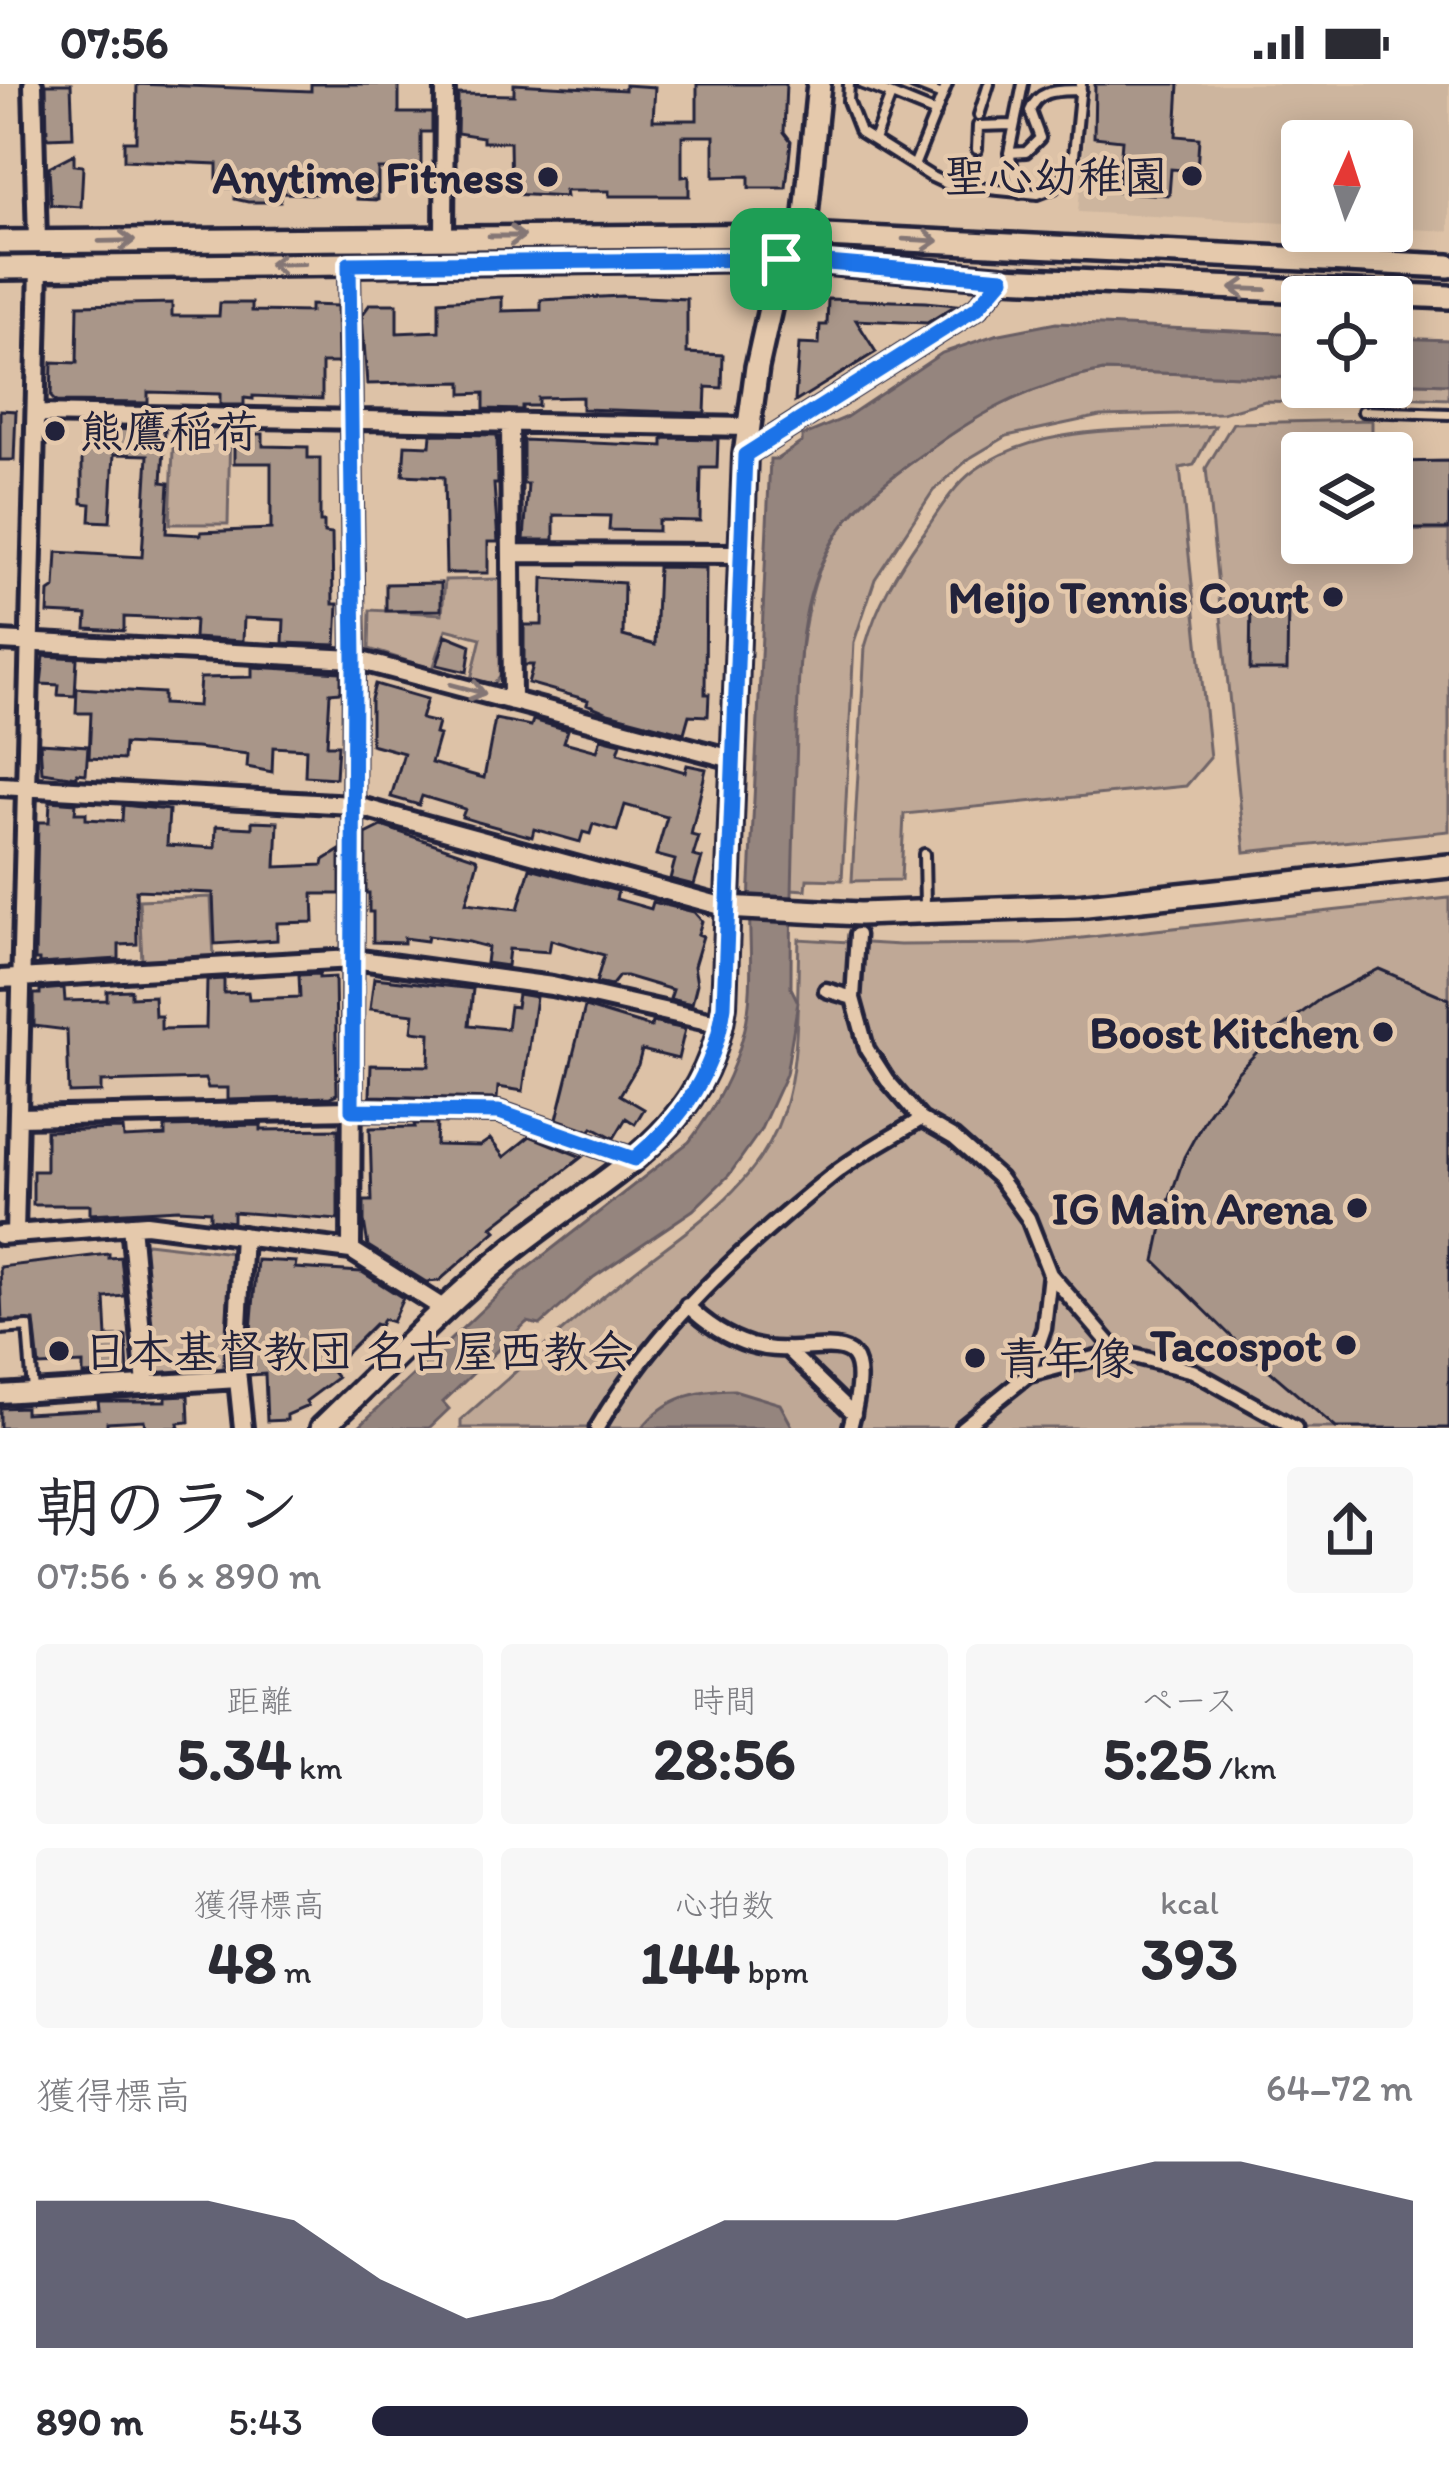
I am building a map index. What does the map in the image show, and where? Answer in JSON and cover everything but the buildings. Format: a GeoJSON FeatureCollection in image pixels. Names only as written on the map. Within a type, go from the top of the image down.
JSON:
{"type":"FeatureCollection","features":[{"type":"Feature","properties":{"kind":"street"},"geometry":{"type":"LineString","coordinates":[[33,84],[37,242]]}},
{"type":"Feature","properties":{"kind":"street"},"geometry":{"type":"LineString","coordinates":[[444,237],[446,84]]}},
{"type":"Feature","properties":{"kind":"street"},"geometry":{"type":"LineString","coordinates":[[322,1428],[502,1258],[666,1132],[711,1063],[721,1024],[735,907],[732,759],[745,455],[757,368],[781,259],[804,235],[820,84]]}},
{"type":"Feature","properties":{"kind":"street"},"geometry":{"type":"LineString","coordinates":[[0,242],[804,235],[1449,266]]}},
{"type":"Feature","properties":{"kind":"street"},"geometry":{"type":"LineString","coordinates":[[0,268],[781,259],[1003,278],[1449,297]]}},
{"type":"Feature","properties":{"kind":"street"},"geometry":{"type":"LineString","coordinates":[[349,264],[354,659],[351,1250]]}},
{"type":"Feature","properties":{"kind":"street"},"geometry":{"type":"LineString","coordinates":[[40,267],[18,1117],[7,1234],[131,1225],[351,1250],[446,1310]]}},
{"type":"Feature","properties":{"kind":"street"},"geometry":{"type":"LineString","coordinates":[[745,455],[977,308],[1003,278]]}},
{"type":"Feature","properties":{"kind":"street"},"geometry":{"type":"LineString","coordinates":[[36,413],[749,428]]}},
{"type":"Feature","properties":{"kind":"street"},"geometry":{"type":"LineString","coordinates":[[510,422],[512,701]]}},
{"type":"Feature","properties":{"kind":"street"},"geometry":{"type":"LineString","coordinates":[[511,553],[741,554]]}},
{"type":"Feature","properties":{"kind":"street"},"geometry":{"type":"LineString","coordinates":[[0,641],[354,659],[732,759]]}},
{"type":"Feature","properties":{"kind":"street"},"geometry":{"type":"LineString","coordinates":[[0,786],[353,805],[735,907],[860,914],[1077,906],[1449,866]]}},
{"type":"Feature","properties":{"kind":"street"},"geometry":{"type":"LineString","coordinates":[[857,935],[853,998],[867,1049],[921,1119],[954,1138],[999,1178],[1028,1218],[1050,1274],[1117,1352]]}},
{"type":"Feature","properties":{"kind":"street"},"geometry":{"type":"LineString","coordinates":[[0,979],[352,959],[552,986],[721,1024]]}},
{"type":"Feature","properties":{"kind":"street"},"geometry":{"type":"LineString","coordinates":[[826,990],[853,998]]}},
{"type":"Feature","properties":{"kind":"street"},"geometry":{"type":"LineString","coordinates":[[18,1117],[499,1112],[634,1159]]}},
{"type":"Feature","properties":{"kind":"street"},"geometry":{"type":"LineString","coordinates":[[597,1428],[662,1332],[687,1305],[836,1173],[921,1119]]}},
{"type":"Feature","properties":{"kind":"street"},"geometry":{"type":"LineString","coordinates":[[131,1225],[146,1384]]}},
{"type":"Feature","properties":{"kind":"street"},"geometry":{"type":"LineString","coordinates":[[243,1236],[238,1379],[243,1428]]}},
{"type":"Feature","properties":{"kind":"street"},"geometry":{"type":"LineString","coordinates":[[1028,1376],[1044,1328],[1050,1274]]}},
{"type":"Feature","properties":{"kind":"street"},"geometry":{"type":"LineString","coordinates":[[687,1305],[708,1326],[752,1345],[787,1349],[830,1345],[845,1350],[855,1359],[861,1385],[852,1421]]}},
{"type":"Feature","properties":{"kind":"street"},"geometry":{"type":"LineString","coordinates":[[787,1349],[852,1421]]}},
{"type":"Feature","properties":{"kind":"street"},"geometry":{"type":"LineString","coordinates":[[962,1428],[1028,1376],[1117,1352],[1192,1370],[1295,1428]]}},
{"type":"Feature","properties":{"kind":"street"},"geometry":{"type":"LineString","coordinates":[[0,1394],[238,1379]]}},
{"type":"Feature","properties":{"kind":"lane"},"geometry":{"type":"LineString","coordinates":[[849,84],[848,101],[860,132],[914,166],[949,184],[1038,194],[1054,188],[1073,165],[1080,86]]}},
{"type":"Feature","properties":{"kind":"lane"},"geometry":{"type":"LineString","coordinates":[[863,84],[936,112]]}},
{"type":"Feature","properties":{"kind":"lane"},"geometry":{"type":"LineString","coordinates":[[914,84],[942,95]]}},
{"type":"Feature","properties":{"kind":"lane"},"geometry":{"type":"LineString","coordinates":[[914,166],[947,84]]}},
{"type":"Feature","properties":{"kind":"lane"},"geometry":{"type":"LineString","coordinates":[[1020,193],[1009,153],[1023,84]]}},
{"type":"Feature","properties":{"kind":"lane"},"geometry":{"type":"LineString","coordinates":[[1066,84],[1080,86]]}},
{"type":"Feature","properties":{"kind":"lane"},"geometry":{"type":"LineString","coordinates":[[1009,153],[1026,152],[1040,138],[1030,111],[1038,97],[1080,86]]}},
{"type":"Feature","properties":{"kind":"lane"},"geometry":{"type":"LineString","coordinates":[[979,115],[988,88],[1002,98]]}},
{"type":"Feature","properties":{"kind":"lane"},"geometry":{"type":"LineString","coordinates":[[874,140],[890,94]]}},
{"type":"Feature","properties":{"kind":"lane"},"geometry":{"type":"LineString","coordinates":[[977,149],[978,126],[1012,125]]}},
{"type":"Feature","properties":{"kind":"lane"},"geometry":{"type":"LineString","coordinates":[[1363,411],[1449,414]]}},
{"type":"Feature","properties":{"kind":"lane"},"geometry":{"type":"LineString","coordinates":[[924,854],[925,912]]}},
{"type":"Feature","properties":{"kind":"lane"},"geometry":{"type":"LineString","coordinates":[[0,1329],[28,1327],[33,1391]]}},
{"type":"Feature","properties":{"kind":"shaded area","name":"聖心幼稚園"},"geometry":{"type":"Polygon","coordinates":[[[1090,84],[1449,84],[1449,231],[1413,229],[1413,120],[1281,120],[1281,223],[1078,212],[1090,84]]]}},
{"type":"Feature","properties":{"kind":"shaded area"},"geometry":{"type":"Polygon","coordinates":[[[1056,323],[1281,333],[1281,377],[1103,371],[1055,383],[991,410],[950,435],[851,515],[819,570],[804,625],[792,906],[791,988],[798,1002],[786,1074],[760,1131],[729,1175],[693,1210],[594,1277],[540,1325],[527,1322],[443,1402],[449,1409],[429,1428],[357,1428],[521,1273],[689,1142],[714,1105],[743,1036],[750,998],[750,881],[770,459],[802,442],[802,436],[845,418],[942,353],[995,335],[1056,323]]]}},
{"type":"Feature","properties":{"kind":"shaded area"},"geometry":{"type":"Polygon","coordinates":[[[1413,339],[1449,340],[1449,384],[1413,383],[1413,339]]]}},
{"type":"Feature","properties":{"kind":"shaded area"},"geometry":{"type":"Polygon","coordinates":[[[1103,371],[1281,377],[1281,401],[1222,413],[1100,416],[1007,436],[970,458],[933,491],[875,579],[854,642],[842,880],[807,879],[806,890],[791,889],[799,664],[816,579],[831,545],[874,492],[970,422],[1032,391],[1103,371]]]}},
{"type":"Feature","properties":{"kind":"shaded area"},"geometry":{"type":"Polygon","coordinates":[[[1413,383],[1449,384],[1449,399],[1413,398],[1413,383]]]}},
{"type":"Feature","properties":{"kind":"shaded area","name":"Meijo Tennis Court"},"geometry":{"type":"Polygon","coordinates":[[[1372,420],[1372,432],[1281,432],[1281,564],[1413,564],[1413,531],[1449,530],[1449,831],[1245,852],[1206,468],[1233,423],[1372,420]]]}},
{"type":"Feature","properties":{"kind":"shaded area"},"geometry":{"type":"Polygon","coordinates":[[[174,425],[230,426],[228,524],[170,524],[174,425]]]}},
{"type":"Feature","properties":{"kind":"shaded area"},"geometry":{"type":"Polygon","coordinates":[[[1215,426],[1194,465],[1180,468],[1210,758],[1186,786],[904,814],[901,880],[852,881],[865,647],[896,574],[953,491],[975,470],[1029,444],[1090,432],[1215,426]]]}},
{"type":"Feature","properties":{"kind":"shaded area"},"geometry":{"type":"Polygon","coordinates":[[[501,579],[501,676],[493,685],[471,679],[481,638],[446,629],[433,669],[369,649],[370,610],[442,614],[445,580],[501,579]]]}},
{"type":"Feature","properties":{"kind":"shaded area"},"geometry":{"type":"Polygon","coordinates":[[[211,897],[214,958],[142,961],[139,900],[211,897]]]}},
{"type":"Feature","properties":{"kind":"shaded area"},"geometry":{"type":"Polygon","coordinates":[[[1449,898],[1449,1428],[461,1428],[461,1420],[715,1208],[755,1165],[771,1140],[788,1092],[797,1027],[799,939],[900,945],[1027,944],[1449,898]]]}},
{"type":"Feature","properties":{"kind":"shaded area"},"geometry":{"type":"Polygon","coordinates":[[[147,1243],[233,1253],[223,1370],[155,1374],[151,1370],[141,1249],[147,1243]]]}},
{"type":"Feature","properties":{"kind":"shaded area"},"geometry":{"type":"Polygon","coordinates":[[[734,1390],[780,1404],[793,1428],[642,1428],[683,1397],[734,1390]]]}},
{"type":"Feature","properties":{"kind":"place","name":"聖心幼稚園"},"geometry":{"type":"Point","coordinates":[1192,176]}},
{"type":"Feature","properties":{"kind":"place","name":"Anytime Fitness"},"geometry":{"type":"Point","coordinates":[548,177]}},
{"type":"Feature","properties":{"kind":"place","name":"熊鷹稲荷"},"geometry":{"type":"Point","coordinates":[55,431]}},
{"type":"Feature","properties":{"kind":"place","name":"Meijo Tennis Court"},"geometry":{"type":"Point","coordinates":[1333,597]}},
{"type":"Feature","properties":{"kind":"place","name":"Boost Kitchen"},"geometry":{"type":"Point","coordinates":[1383,1032]}},
{"type":"Feature","properties":{"kind":"place","name":"IG Main Arena"},"geometry":{"type":"Point","coordinates":[1357,1208]}},
{"type":"Feature","properties":{"kind":"place","name":"Tacospot"},"geometry":{"type":"Point","coordinates":[1346,1345]}},
{"type":"Feature","properties":{"kind":"place","name":"日本基督教団 名古屋西教会"},"geometry":{"type":"Point","coordinates":[59,1351]}},
{"type":"Feature","properties":{"kind":"place","name":"青年像"},"geometry":{"type":"Point","coordinates":[975,1358]}},
{"type":"Feature","properties":{"kind":"route"},"geometry":{"type":"LineString","coordinates":[[781,259],[1003,278],[977,308],[745,455],[724,1006],[711,1063],[666,1132],[634,1159],[499,1112],[352,1110],[349,264],[781,259]]}}]}
